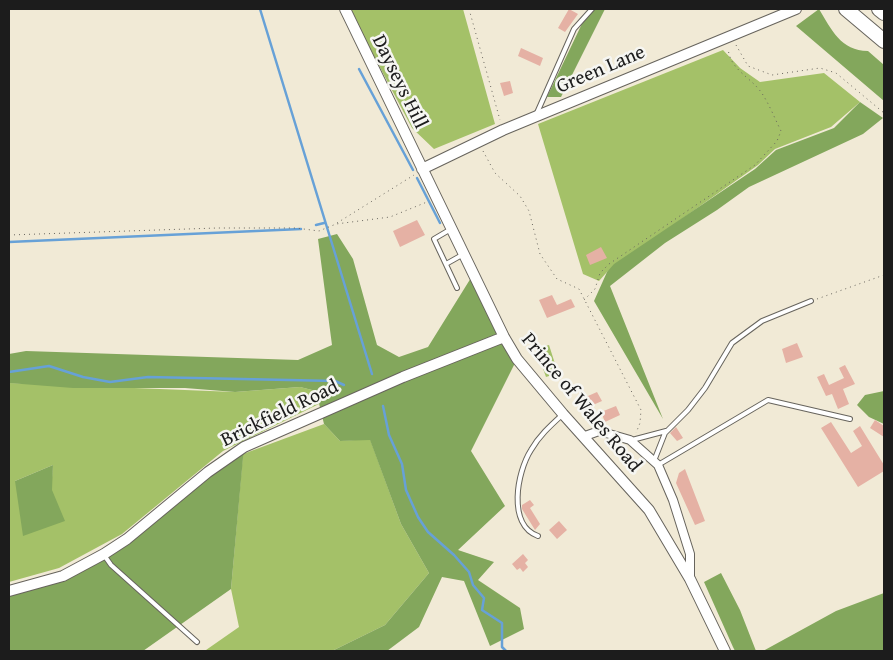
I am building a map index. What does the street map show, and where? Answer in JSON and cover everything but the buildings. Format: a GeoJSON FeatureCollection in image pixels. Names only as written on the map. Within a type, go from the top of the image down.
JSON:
{"type":"FeatureCollection","features":[{"type":"Feature","properties":{"kind":"highway"},"geometry":{"type":"LineString","coordinates":[[846,9],[884,41]]}},
{"type":"Feature","properties":{"kind":"highway"},"geometry":{"type":"LineString","coordinates":[[880,9],[884,13]]}},
{"type":"Feature","properties":{"kind":"street","name":"Dayseys Hill"},"geometry":{"type":"LineString","coordinates":[[345,9],[423,170]]}},
{"type":"Feature","properties":{"kind":"street","name":"Green Lane"},"geometry":{"type":"LineString","coordinates":[[423,170],[503,130],[793,10]]}},
{"type":"Feature","properties":{"kind":"street","name":"Prince of Wales Road"},"geometry":{"type":"LineString","coordinates":[[423,170],[504,337],[517,359],[563,414],[585,436],[649,510],[690,579],[725,651]]}},
{"type":"Feature","properties":{"kind":"street","name":"Brickfield Road"},"geometry":{"type":"LineString","coordinates":[[9,591],[63,576],[104,554],[127,539],[208,472],[244,447],[403,377],[504,337]]}},
{"type":"Feature","properties":{"kind":"street"},"geometry":{"type":"LineString","coordinates":[[585,436],[600,431],[630,440],[656,463],[673,500],[690,554],[690,579]]}},
{"type":"Feature","properties":{"kind":"lane"},"geometry":{"type":"LineString","coordinates":[[535,117],[574,28],[592,9]]}},
{"type":"Feature","properties":{"kind":"lane"},"geometry":{"type":"LineString","coordinates":[[451,229],[434,239],[457,288]]}},
{"type":"Feature","properties":{"kind":"lane"},"geometry":{"type":"LineString","coordinates":[[446,264],[464,254]]}},
{"type":"Feature","properties":{"kind":"lane"},"geometry":{"type":"LineString","coordinates":[[656,463],[666,431],[688,410],[705,388],[732,343],[762,321],[811,301]]}},
{"type":"Feature","properties":{"kind":"lane"},"geometry":{"type":"LineString","coordinates":[[656,463],[768,400],[850,419]]}},
{"type":"Feature","properties":{"kind":"lane"},"geometry":{"type":"LineString","coordinates":[[538,536],[526,529],[517,506],[520,479],[530,451],[540,437],[563,414]]}},
{"type":"Feature","properties":{"kind":"lane"},"geometry":{"type":"LineString","coordinates":[[630,440],[666,431]]}},
{"type":"Feature","properties":{"kind":"lane"},"geometry":{"type":"LineString","coordinates":[[104,554],[111,565],[197,642]]}},
{"type":"Feature","properties":{"kind":"path"},"geometry":{"type":"LineString","coordinates":[[469,9],[503,130]]}},
{"type":"Feature","properties":{"kind":"path"},"geometry":{"type":"LineString","coordinates":[[731,36],[748,66],[772,75],[820,68],[836,73],[884,113]]}},
{"type":"Feature","properties":{"kind":"path"},"geometry":{"type":"LineString","coordinates":[[584,300],[594,288],[600,273],[609,264],[755,165],[777,141],[781,131],[762,93],[739,72],[729,57],[731,36]]}},
{"type":"Feature","properties":{"kind":"path"},"geometry":{"type":"LineString","coordinates":[[479,143],[495,173],[520,196],[529,211],[540,254],[557,279],[579,289],[641,410],[640,423],[630,440]]}},
{"type":"Feature","properties":{"kind":"path"},"geometry":{"type":"LineString","coordinates":[[9,235],[217,228],[296,228],[319,231],[336,224],[423,170]]}},
{"type":"Feature","properties":{"kind":"path"},"geometry":{"type":"LineString","coordinates":[[336,224],[390,217],[427,202]]}},
{"type":"Feature","properties":{"kind":"path"},"geometry":{"type":"LineString","coordinates":[[811,301],[884,275]]}},
{"type":"Feature","properties":{"kind":"green space"},"geometry":{"type":"Polygon","coordinates":[[[349,9],[463,9],[495,124],[434,149],[412,128],[349,9]]]}},
{"type":"Feature","properties":{"kind":"green space"},"geometry":{"type":"Polygon","coordinates":[[[589,9],[605,9],[561,97],[547,97],[589,9]]]}},
{"type":"Feature","properties":{"kind":"green space"},"geometry":{"type":"Polygon","coordinates":[[[819,9],[838,38],[851,47],[868,51],[884,65],[884,101],[796,26],[819,9]]]}},
{"type":"Feature","properties":{"kind":"green space"},"geometry":{"type":"Polygon","coordinates":[[[723,50],[740,68],[760,82],[824,73],[860,102],[831,127],[775,149],[758,165],[607,272],[599,281],[583,274],[538,124],[723,50]]]}},
{"type":"Feature","properties":{"kind":"green space"},"geometry":{"type":"Polygon","coordinates":[[[860,102],[883,118],[863,134],[749,187],[665,243],[610,286],[663,419],[594,301],[607,272],[614,264],[755,169],[776,150],[834,128],[860,102]]]}},
{"type":"Feature","properties":{"kind":"green space"},"geometry":{"type":"Polygon","coordinates":[[[337,234],[353,259],[377,345],[399,357],[428,347],[474,273],[517,359],[471,451],[505,506],[458,550],[494,562],[478,580],[520,608],[524,629],[490,646],[464,581],[442,577],[419,627],[387,651],[332,651],[385,625],[429,573],[401,524],[370,440],[340,441],[324,424],[316,391],[300,387],[235,392],[185,388],[73,388],[9,383],[9,354],[26,351],[298,360],[332,345],[318,239],[337,234]]]}},
{"type":"Feature","properties":{"kind":"green space"},"geometry":{"type":"Polygon","coordinates":[[[549,345],[558,373],[546,377],[536,349],[549,345]]]}},
{"type":"Feature","properties":{"kind":"green space"},"geometry":{"type":"Polygon","coordinates":[[[9,383],[235,392],[300,387],[316,391],[319,404],[223,451],[122,534],[59,568],[9,582],[9,383]],[[53,465],[15,481],[51,490],[53,465]]]}},
{"type":"Feature","properties":{"kind":"green space"},"geometry":{"type":"Polygon","coordinates":[[[884,391],[884,424],[869,417],[857,405],[865,395],[884,391]]]}},
{"type":"Feature","properties":{"kind":"green space"},"geometry":{"type":"Polygon","coordinates":[[[324,424],[340,441],[370,439],[401,524],[429,573],[385,625],[332,651],[207,651],[239,627],[231,589],[243,454],[324,424]]]}},
{"type":"Feature","properties":{"kind":"green space"},"geometry":{"type":"Polygon","coordinates":[[[244,447],[231,589],[143,651],[9,651],[9,591],[63,576],[104,554],[244,447]]]}},
{"type":"Feature","properties":{"kind":"green space"},"geometry":{"type":"Polygon","coordinates":[[[53,465],[52,490],[65,521],[23,536],[15,481],[53,465]]]}},
{"type":"Feature","properties":{"kind":"green space"},"geometry":{"type":"Polygon","coordinates":[[[721,573],[740,610],[756,651],[735,651],[733,647],[704,582],[721,573]]]}},
{"type":"Feature","properties":{"kind":"green space"},"geometry":{"type":"Polygon","coordinates":[[[884,593],[884,651],[763,651],[836,611],[884,593]]]}},
{"type":"Feature","properties":{"kind":"waterway"},"geometry":{"type":"LineString","coordinates":[[260,9],[372,374]]}},
{"type":"Feature","properties":{"kind":"waterway"},"geometry":{"type":"LineString","coordinates":[[359,69],[413,170]]}},
{"type":"Feature","properties":{"kind":"waterway"},"geometry":{"type":"LineString","coordinates":[[417,178],[440,223]]}},
{"type":"Feature","properties":{"kind":"waterway"},"geometry":{"type":"LineString","coordinates":[[316,225],[324,223]]}},
{"type":"Feature","properties":{"kind":"waterway"},"geometry":{"type":"LineString","coordinates":[[9,242],[301,229]]}},
{"type":"Feature","properties":{"kind":"waterway"},"geometry":{"type":"LineString","coordinates":[[9,372],[49,366],[83,377],[110,382],[148,377],[335,381],[344,385]]}},
{"type":"Feature","properties":{"kind":"waterway"},"geometry":{"type":"LineString","coordinates":[[383,406],[389,435],[402,464],[406,490],[418,517],[428,532],[454,555],[469,572],[473,585],[484,598],[482,610],[502,623],[502,647],[506,651]]}}]}
